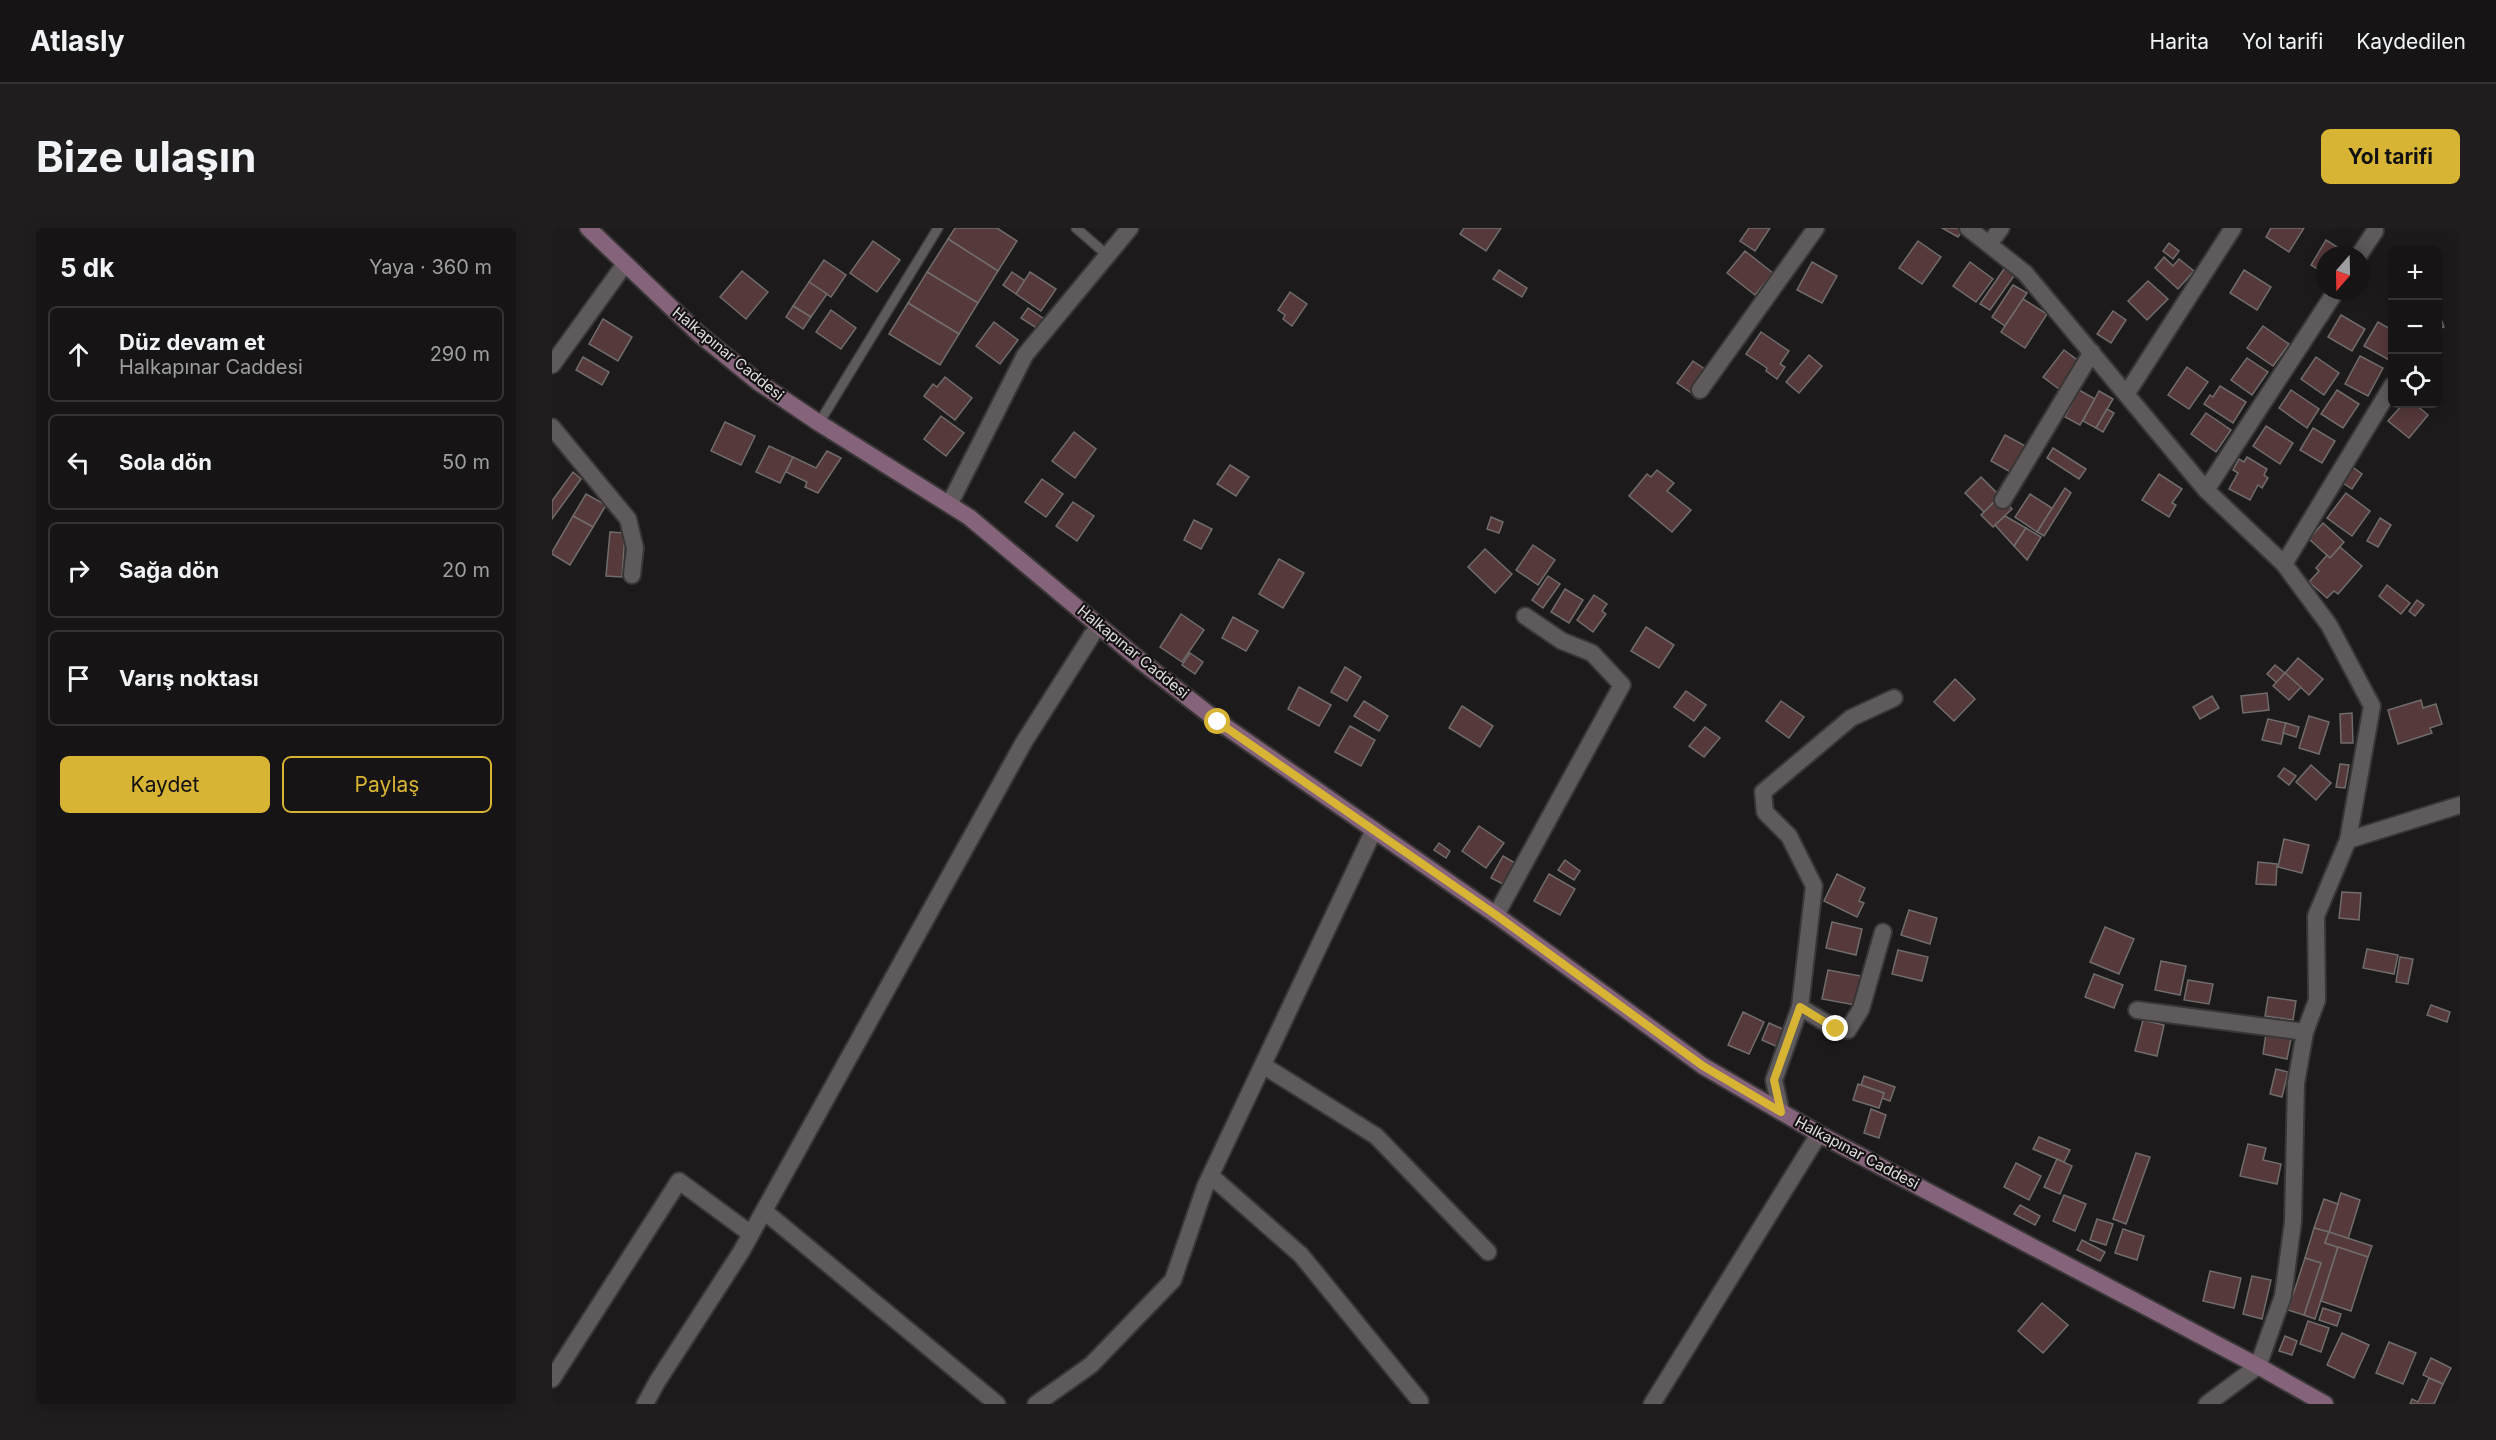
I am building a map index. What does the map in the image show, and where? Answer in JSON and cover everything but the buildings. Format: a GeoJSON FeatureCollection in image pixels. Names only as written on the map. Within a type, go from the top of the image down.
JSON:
{"type":"FeatureCollection","features":[{"type":"Feature","properties":{"kind":"main road","name":"Halkapınar Caddesi"},"geometry":{"type":"LineString","coordinates":[[588,228],[730,360],[758,382],[819,423],[950,503],[994,535],[1142,662],[1218,722],[1496,915],[1695,1061],[1819,1134],[2258,1366],[2325,1404]]}},
{"type":"Feature","properties":{"kind":"street"},"geometry":{"type":"LineString","coordinates":[[950,503],[1025,355],[1130,228]]}},
{"type":"Feature","properties":{"kind":"street"},"geometry":{"type":"LineString","coordinates":[[1700,390],[1816,228]]}},
{"type":"Feature","properties":{"kind":"street"},"geometry":{"type":"LineString","coordinates":[[1968,228],[2025,273],[2206,490],[2284,564],[2329,625],[2372,706],[2348,840],[2316,916],[2317,1000],[2306,1032],[2296,1083],[2293,1222],[2283,1296],[2258,1366],[2207,1404]]}},
{"type":"Feature","properties":{"kind":"street"},"geometry":{"type":"LineString","coordinates":[[1989,244],[2001,228]]}},
{"type":"Feature","properties":{"kind":"street"},"geometry":{"type":"LineString","coordinates":[[2127,393],[2233,228]]}},
{"type":"Feature","properties":{"kind":"street"},"geometry":{"type":"LineString","coordinates":[[2365,246],[2374,231]]}},
{"type":"Feature","properties":{"kind":"street"},"geometry":{"type":"LineString","coordinates":[[552,365],[625,264]]}},
{"type":"Feature","properties":{"kind":"street"},"geometry":{"type":"LineString","coordinates":[[2206,490],[2330,300]]}},
{"type":"Feature","properties":{"kind":"street"},"geometry":{"type":"LineString","coordinates":[[2003,500],[2092,352]]}},
{"type":"Feature","properties":{"kind":"street"},"geometry":{"type":"LineString","coordinates":[[2284,564],[2388,393]]}},
{"type":"Feature","properties":{"kind":"street"},"geometry":{"type":"LineString","coordinates":[[552,428],[628,519],[635,548],[633,575]]}},
{"type":"Feature","properties":{"kind":"street"},"geometry":{"type":"LineString","coordinates":[[1496,915],[1622,685],[1592,653],[1562,641],[1525,616]]}},
{"type":"Feature","properties":{"kind":"street"},"geometry":{"type":"LineString","coordinates":[[645,1404],[751,1234],[1024,742],[1092,635]]}},
{"type":"Feature","properties":{"kind":"street"},"geometry":{"type":"LineString","coordinates":[[1781,1112],[1774,1080],[1800,1007],[1814,886],[1789,836],[1765,812],[1763,792],[1851,718],[1894,698]]}},
{"type":"Feature","properties":{"kind":"street"},"geometry":{"type":"LineString","coordinates":[[2348,840],[2460,805]]}},
{"type":"Feature","properties":{"kind":"street"},"geometry":{"type":"LineString","coordinates":[[1036,1404],[1091,1365],[1173,1280],[1211,1176],[1374,830]]}},
{"type":"Feature","properties":{"kind":"street"},"geometry":{"type":"LineString","coordinates":[[1800,1007],[1836,1029],[1848,1030],[1861,1009],[1883,932]]}},
{"type":"Feature","properties":{"kind":"street"},"geometry":{"type":"LineString","coordinates":[[2137,1010],[2306,1032]]}},
{"type":"Feature","properties":{"kind":"street"},"geometry":{"type":"LineString","coordinates":[[1264,1066],[1376,1136],[1488,1252]]}},
{"type":"Feature","properties":{"kind":"street"},"geometry":{"type":"LineString","coordinates":[[1652,1404],[1819,1134]]}},
{"type":"Feature","properties":{"kind":"street"},"geometry":{"type":"LineString","coordinates":[[1211,1176],[1301,1255],[1420,1401]]}},
{"type":"Feature","properties":{"kind":"street"},"geometry":{"type":"LineString","coordinates":[[552,1379],[679,1181],[751,1234]]}},
{"type":"Feature","properties":{"kind":"street"},"geometry":{"type":"LineString","coordinates":[[764,1211],[997,1404]]}},
{"type":"Feature","properties":{"kind":"lane"},"geometry":{"type":"LineString","coordinates":[[819,423],[938,228]]}},
{"type":"Feature","properties":{"kind":"lane"},"geometry":{"type":"LineString","coordinates":[[1076,228],[1107,255]]}},
{"type":"Feature","properties":{"kind":"route"},"geometry":{"type":"LineString","coordinates":[[1218,722],[1496,915],[1671,1044],[1738,1088],[1781,1112],[1774,1080],[1800,1007],[1836,1029]]}}]}
